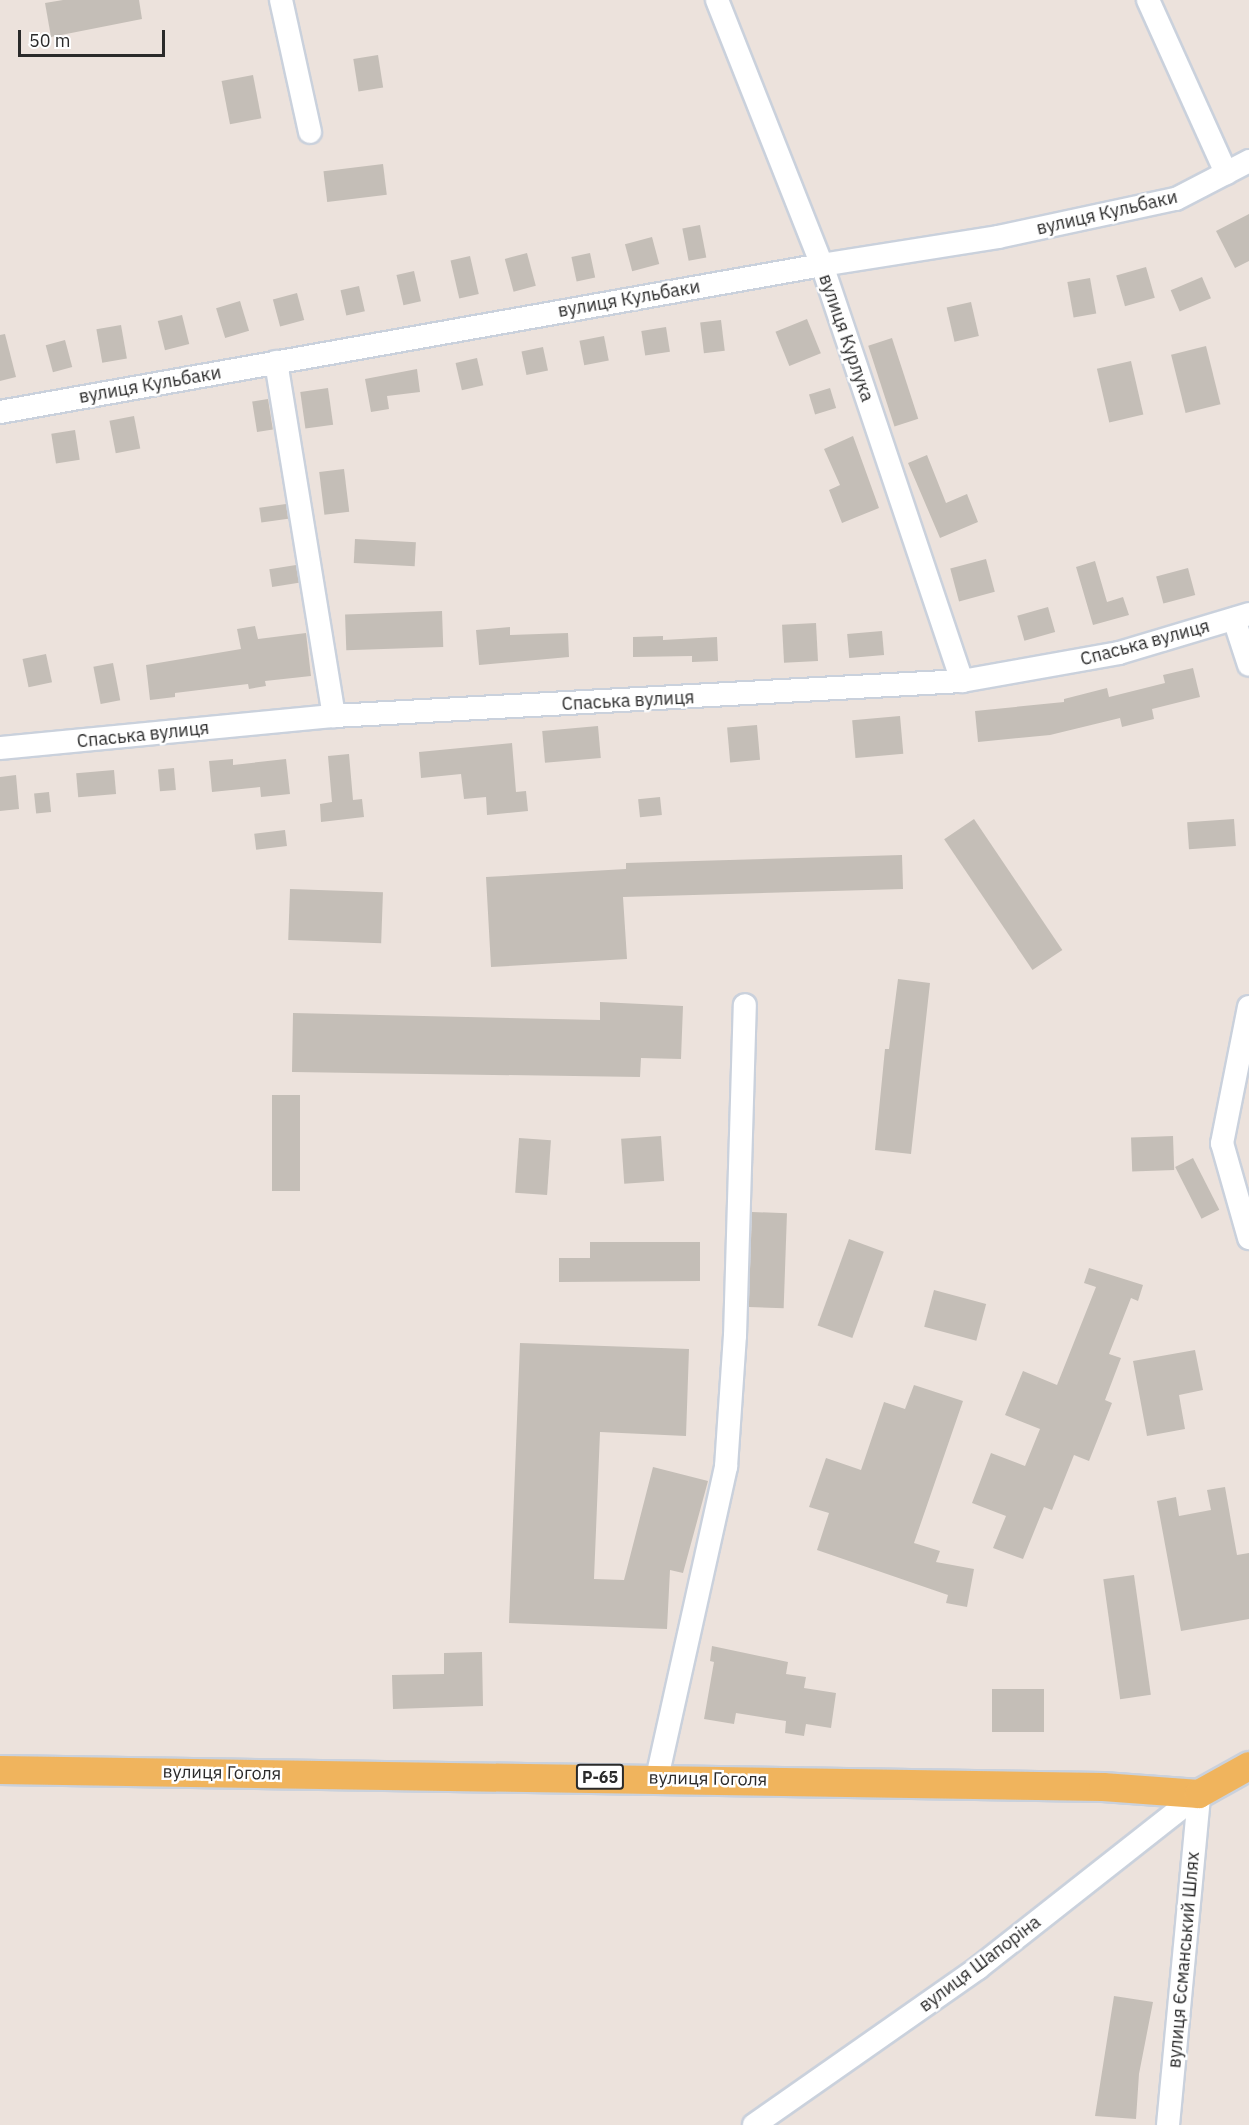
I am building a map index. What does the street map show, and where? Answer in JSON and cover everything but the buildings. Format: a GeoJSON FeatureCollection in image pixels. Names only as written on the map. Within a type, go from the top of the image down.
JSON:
{"type":"FeatureCollection","features":[{"type":"Feature","properties":{"kind":"main road"},"geometry":{"type":"LineString","coordinates":[[1199,1794],[1249,1766]]}},
{"type":"Feature","properties":{"kind":"main road","name":"вулиця Гоголя"},"geometry":{"type":"LineString","coordinates":[[0,1770],[1103,1786],[1199,1794]]}},
{"type":"Feature","properties":{"kind":"street"},"geometry":{"type":"LineString","coordinates":[[281,0],[310,132]]}},
{"type":"Feature","properties":{"kind":"street","name":"вулиця Курлука"},"geometry":{"type":"LineString","coordinates":[[717,0],[822,265],[962,681]]}},
{"type":"Feature","properties":{"kind":"street"},"geometry":{"type":"LineString","coordinates":[[1148,0],[1226,173]]}},
{"type":"Feature","properties":{"kind":"street","name":"вулиця Кульбаки"},"geometry":{"type":"LineString","coordinates":[[0,412],[822,265],[998,237],[1176,199],[1249,161]]}},
{"type":"Feature","properties":{"kind":"street"},"geometry":{"type":"LineString","coordinates":[[276,362],[334,716]]}},
{"type":"Feature","properties":{"kind":"street"},"geometry":{"type":"LineString","coordinates":[[1241,616],[1249,665]]}},
{"type":"Feature","properties":{"kind":"street","name":"Спаська вулиця"},"geometry":{"type":"LineString","coordinates":[[0,748],[334,716],[962,681],[1119,653],[1241,616]]}},
{"type":"Feature","properties":{"kind":"street"},"geometry":{"type":"LineString","coordinates":[[657,1778],[726,1467],[735,1336],[745,1005]]}},
{"type":"Feature","properties":{"kind":"street"},"geometry":{"type":"LineString","coordinates":[[1249,1007],[1222,1143],[1249,1238]]}},
{"type":"Feature","properties":{"kind":"street","name":"вулиця Шапоріна"},"geometry":{"type":"LineString","coordinates":[[754,2125],[978,1968],[1199,1794]]}},
{"type":"Feature","properties":{"kind":"street","name":"вулиця Єсманський Шлях"},"geometry":{"type":"LineString","coordinates":[[1168,2125],[1199,1794]]}}]}
